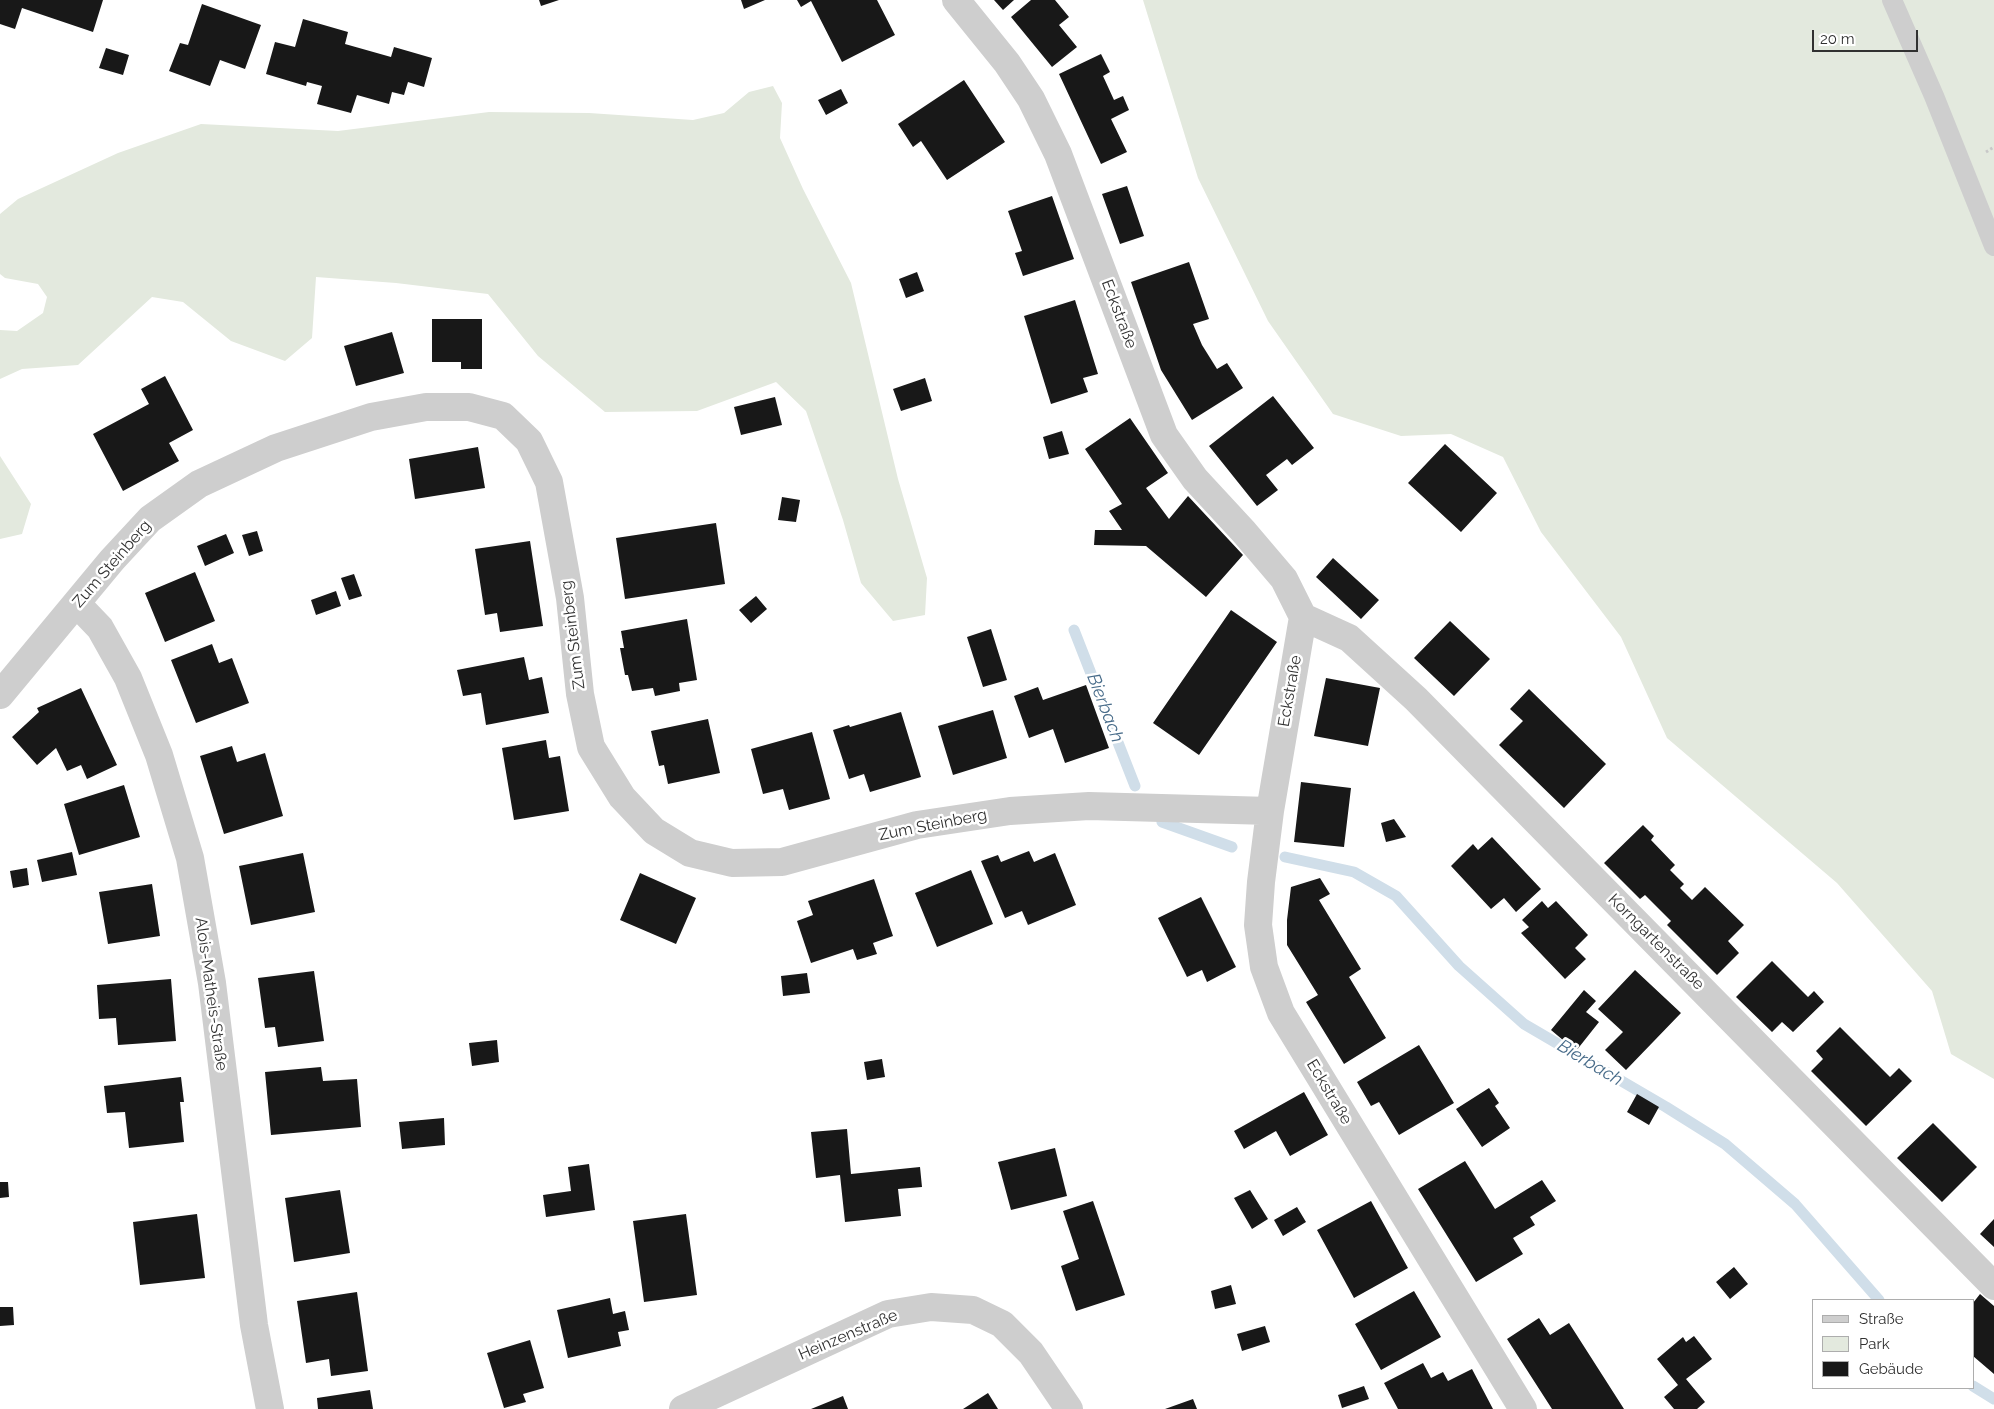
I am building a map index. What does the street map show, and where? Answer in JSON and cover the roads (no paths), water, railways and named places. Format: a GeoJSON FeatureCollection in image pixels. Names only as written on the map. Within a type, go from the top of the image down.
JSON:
{"type":"FeatureCollection","features":[{"type":"Feature","properties":{"kind":"street","name":"Eckstraße"},"geometry":{"type":"LineString","coordinates":[[956,0],[1007,63],[1031,99],[1058,154],[1164,435],[1195,479],[1284,578],[1303,617],[1270,811],[1261,882],[1258,925],[1264,967],[1281,1013],[1523,1409]]}},
{"type":"Feature","properties":{"kind":"street","name":"Zum Steinberg"},"geometry":{"type":"LineString","coordinates":[[0,695],[112,560],[150,519],[199,484],[276,448],[371,417],[426,407],[469,407],[503,416],[529,441],[549,482],[570,598],[580,694],[591,747],[622,797],[654,832],[690,853],[732,863],[782,862],[917,825],[1010,811],[1089,806],[1270,811]]}},
{"type":"Feature","properties":{"kind":"street","name":"Alois-Matheis-Straße"},"geometry":{"type":"LineString","coordinates":[[76,604],[100,628],[128,678],[159,755],[190,858],[212,983],[254,1325],[270,1409]]}},
{"type":"Feature","properties":{"kind":"street","name":"Korngartenstraße"},"geometry":{"type":"LineString","coordinates":[[1303,617],[1348,638],[1416,699],[1994,1286]]}},
{"type":"Feature","properties":{"kind":"street","name":"Heinzenstraße"},"geometry":{"type":"LineString","coordinates":[[683,1409],[888,1314],[931,1307],[973,1310],[1002,1324],[1031,1353],[1069,1409]]}},
{"type":"Feature","properties":{"kind":"lane"},"geometry":{"type":"LineString","coordinates":[[1892,0],[1934,96],[1994,246]]}},
{"type":"Feature","properties":{"kind":"waterway","name":"Bierbach"},"geometry":{"type":"LineString","coordinates":[[1074,630],[1135,786]]}},
{"type":"Feature","properties":{"kind":"waterway","name":"Bierbach"},"geometry":{"type":"LineString","coordinates":[[1162,822],[1232,847]]}},
{"type":"Feature","properties":{"kind":"waterway","name":"Bierbach"},"geometry":{"type":"LineString","coordinates":[[1285,857],[1354,872],[1396,896],[1459,966],[1524,1024],[1666,1107],[1725,1144],[1795,1204],[1878,1299]]}},
{"type":"Feature","properties":{"kind":"waterway","name":"Bierbach"},"geometry":{"type":"LineString","coordinates":[[1974,1387],[1994,1399]]}}]}
